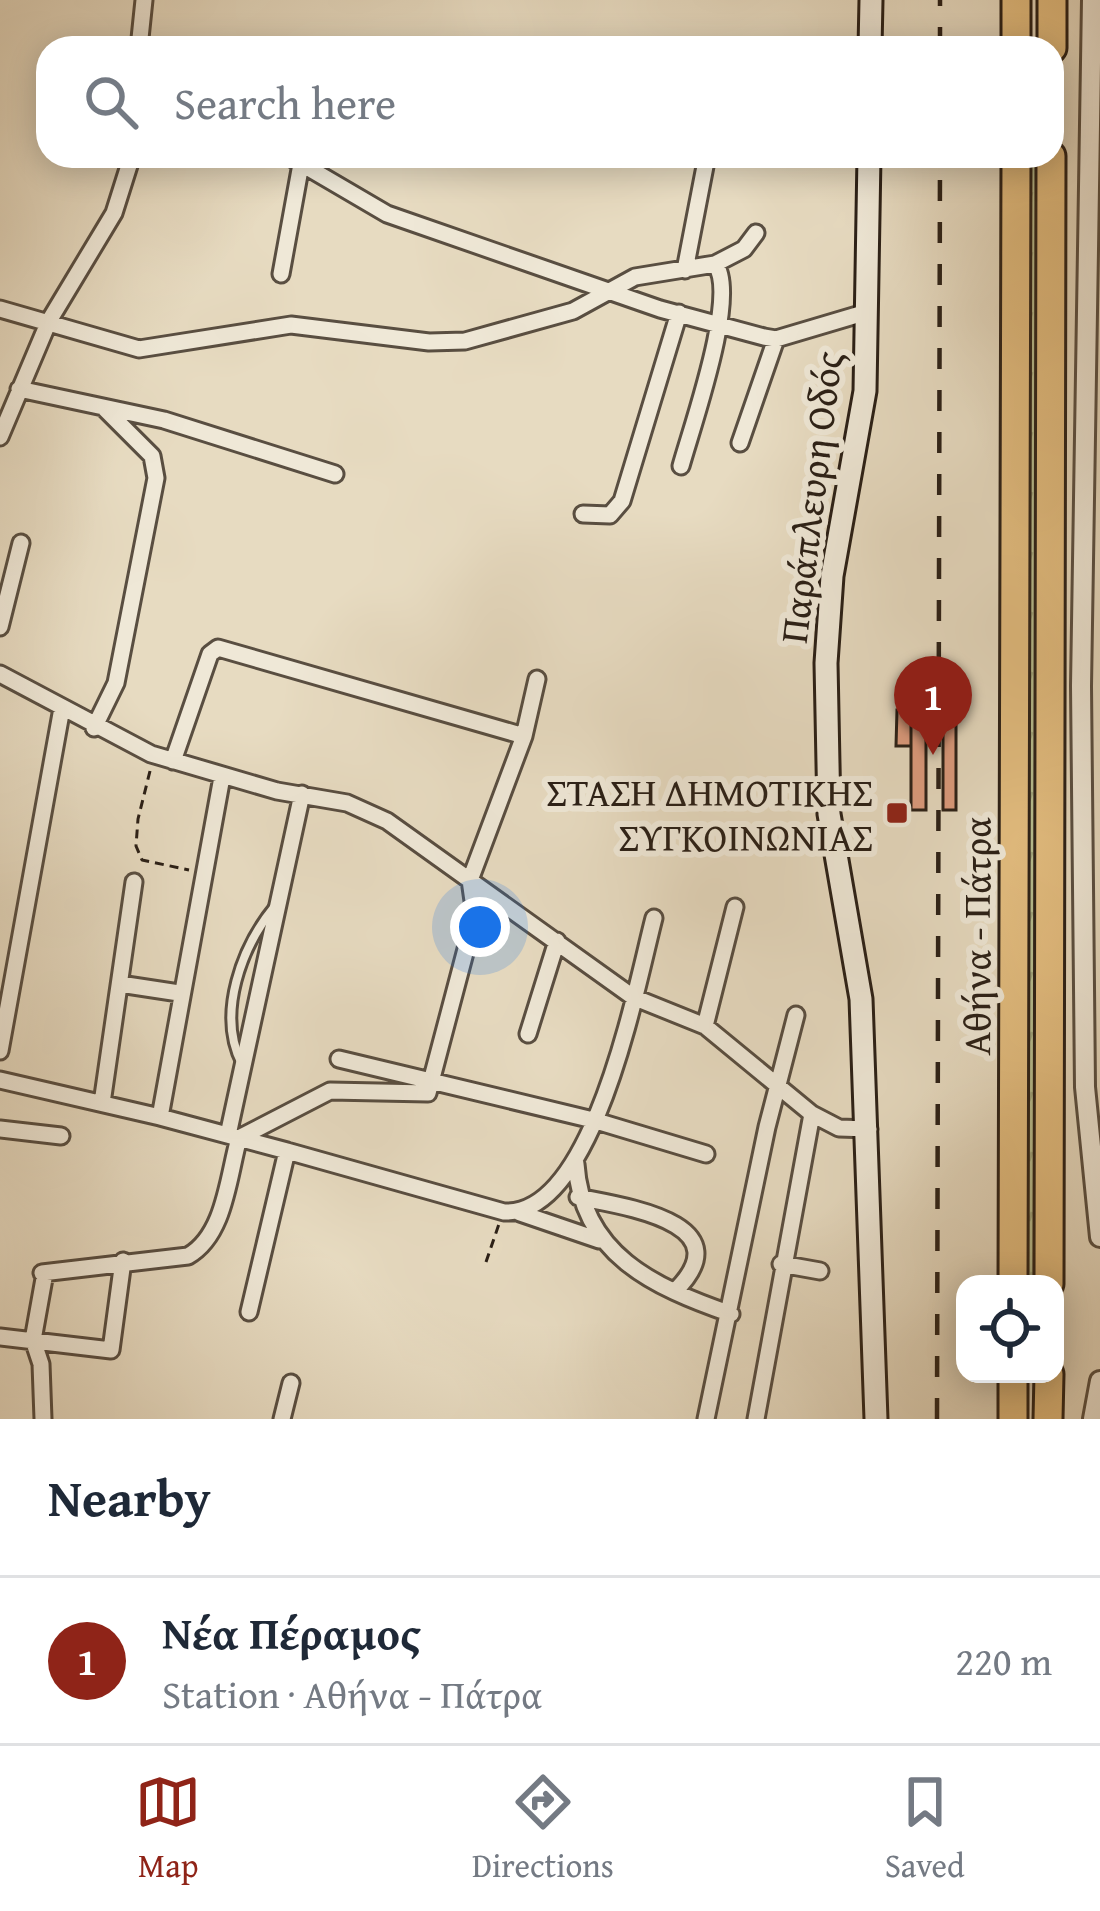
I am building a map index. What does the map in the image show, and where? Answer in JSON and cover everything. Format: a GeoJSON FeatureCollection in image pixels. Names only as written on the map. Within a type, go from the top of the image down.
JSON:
{"type":"FeatureCollection","features":[{"type":"Feature","properties":{"kind":"highway"},"geometry":{"type":"LineString","coordinates":[[1016,0],[1016,36]]}},
{"type":"Feature","properties":{"kind":"highway"},"geometry":{"type":"LineString","coordinates":[[1052,0],[1052,36]]}},
{"type":"Feature","properties":{"kind":"highway","name":"Αθήνα - Πάτρα"},"geometry":{"type":"LineString","coordinates":[[1013,1275],[1016,168]]}},
{"type":"Feature","properties":{"kind":"highway","name":"Αθήνα - Πάτρα"},"geometry":{"type":"LineString","coordinates":[[1049,1275],[1052,168]]}},
{"type":"Feature","properties":{"kind":"highway"},"geometry":{"type":"LineString","coordinates":[[995,1191],[1013,1134]]}},
{"type":"Feature","properties":{"kind":"highway"},"geometry":{"type":"LineString","coordinates":[[1049,1142],[1065,1214]]}},
{"type":"Feature","properties":{"kind":"highway"},"geometry":{"type":"LineString","coordinates":[[1012,1419],[1013,1383]]}},
{"type":"Feature","properties":{"kind":"highway"},"geometry":{"type":"LineString","coordinates":[[1048,1383],[1048,1419]]}},
{"type":"Feature","properties":{"kind":"main road"},"geometry":{"type":"LineString","coordinates":[[870,36],[871,0]]}},
{"type":"Feature","properties":{"kind":"main road","name":"Παράπλευρη Οδός"},"geometry":{"type":"LineString","coordinates":[[869,168],[865,391],[832,576],[826,663],[829,814],[861,999],[876,1419]]}},
{"type":"Feature","properties":{"kind":"street"},"geometry":{"type":"LineString","coordinates":[[140,36],[143,0]]}},
{"type":"Feature","properties":{"kind":"street"},"geometry":{"type":"LineString","coordinates":[[1092,0],[1092,954],[1100,1238]]}},
{"type":"Feature","properties":{"kind":"street"},"geometry":{"type":"LineString","coordinates":[[0,437],[50,321],[113,213],[128,168]]}},
{"type":"Feature","properties":{"kind":"street"},"geometry":{"type":"LineString","coordinates":[[281,274],[293,168]]}},
{"type":"Feature","properties":{"kind":"street"},"geometry":{"type":"LineString","coordinates":[[308,168],[387,214],[610,292],[721,325],[776,339],[867,312]]}},
{"type":"Feature","properties":{"kind":"street"},"geometry":{"type":"LineString","coordinates":[[685,270],[704,168]]}},
{"type":"Feature","properties":{"kind":"street"},"geometry":{"type":"LineString","coordinates":[[0,309],[149,350],[291,326],[446,342],[573,311],[635,277],[716,264],[744,249],[756,233]]}},
{"type":"Feature","properties":{"kind":"street"},"geometry":{"type":"LineString","coordinates":[[681,466],[721,325],[723,274],[716,264]]}},
{"type":"Feature","properties":{"kind":"street"},"geometry":{"type":"LineString","coordinates":[[583,514],[610,515],[622,501],[679,314]]}},
{"type":"Feature","properties":{"kind":"street"},"geometry":{"type":"LineString","coordinates":[[740,443],[776,339]]}},
{"type":"Feature","properties":{"kind":"street"},"geometry":{"type":"LineString","coordinates":[[19,389],[186,426],[335,474]]}},
{"type":"Feature","properties":{"kind":"street"},"geometry":{"type":"LineString","coordinates":[[94,728],[116,683],[155,478],[152,455],[104,409]]}},
{"type":"Feature","properties":{"kind":"street"},"geometry":{"type":"LineString","coordinates":[[0,627],[22,543]]}},
{"type":"Feature","properties":{"kind":"street"},"geometry":{"type":"LineString","coordinates":[[173,761],[210,654],[218,648],[524,736]]}},
{"type":"Feature","properties":{"kind":"street"},"geometry":{"type":"LineString","coordinates":[[0,674],[94,728],[151,754],[222,778],[346,803],[387,820],[633,997],[705,1025],[812,1114],[838,1128],[869,1129]]}},
{"type":"Feature","properties":{"kind":"street"},"geometry":{"type":"LineString","coordinates":[[234,1137],[330,1091],[421,1095],[434,1083],[476,915],[470,880],[524,736],[537,679]]}},
{"type":"Feature","properties":{"kind":"street"},"geometry":{"type":"LineString","coordinates":[[0,1051],[62,708]]}},
{"type":"Feature","properties":{"kind":"street"},"geometry":{"type":"LineString","coordinates":[[160,1117],[179,993],[222,778]]}},
{"type":"Feature","properties":{"kind":"street"},"geometry":{"type":"LineString","coordinates":[[43,1419],[41,1364],[32,1340],[44,1273],[188,1256],[204,1247],[214,1232],[302,794]]}},
{"type":"Feature","properties":{"kind":"street"},"geometry":{"type":"LineString","coordinates":[[101,1103],[134,882]]}},
{"type":"Feature","properties":{"kind":"street"},"geometry":{"type":"LineString","coordinates":[[705,1025],[735,907]]}},
{"type":"Feature","properties":{"kind":"street"},"geometry":{"type":"LineString","coordinates":[[512,1212],[541,1203],[576,1164],[633,997],[654,918]]}},
{"type":"Feature","properties":{"kind":"street"},"geometry":{"type":"LineString","coordinates":[[528,1034],[556,940]]}},
{"type":"Feature","properties":{"kind":"street"},"geometry":{"type":"LineString","coordinates":[[120,984],[179,993]]}},
{"type":"Feature","properties":{"kind":"street"},"geometry":{"type":"LineString","coordinates":[[706,1419],[776,1088],[796,1015]]}},
{"type":"Feature","properties":{"kind":"street"},"geometry":{"type":"LineString","coordinates":[[339,1059],[593,1120],[706,1154]]}},
{"type":"Feature","properties":{"kind":"street"},"geometry":{"type":"LineString","coordinates":[[0,1080],[160,1117],[512,1212],[607,1245]]}},
{"type":"Feature","properties":{"kind":"street"},"geometry":{"type":"LineString","coordinates":[[756,1419],[812,1114]]}},
{"type":"Feature","properties":{"kind":"street"},"geometry":{"type":"LineString","coordinates":[[0,1130],[61,1136]]}},
{"type":"Feature","properties":{"kind":"street"},"geometry":{"type":"LineString","coordinates":[[249,1312],[287,1151]]}},
{"type":"Feature","properties":{"kind":"street"},"geometry":{"type":"LineString","coordinates":[[576,1164],[578,1197],[589,1224],[607,1245],[642,1274],[731,1314]]}},
{"type":"Feature","properties":{"kind":"street"},"geometry":{"type":"LineString","coordinates":[[578,1197],[644,1211],[686,1232],[692,1240],[691,1270],[675,1291]]}},
{"type":"Feature","properties":{"kind":"street"},"geometry":{"type":"LineString","coordinates":[[0,1337],[111,1350],[123,1261]]}},
{"type":"Feature","properties":{"kind":"street"},"geometry":{"type":"LineString","coordinates":[[781,1264],[820,1271]]}},
{"type":"Feature","properties":{"kind":"street"},"geometry":{"type":"LineString","coordinates":[[1093,1419],[1100,1381]]}},
{"type":"Feature","properties":{"kind":"street"},"geometry":{"type":"LineString","coordinates":[[282,1419],[291,1383]]}},
{"type":"Feature","properties":{"kind":"path"},"geometry":{"type":"LineString","coordinates":[[151,754],[138,819],[136,846],[142,860],[203,871]]}},
{"type":"Feature","properties":{"kind":"path"},"geometry":{"type":"LineString","coordinates":[[486,1262],[512,1212]]}},
{"type":"Feature","properties":{"kind":"green space"},"geometry":{"type":"Polygon","coordinates":[[[1030,168],[1038,168],[1034,1275],[1026,1275],[1030,168]]]}},
{"type":"Feature","properties":{"kind":"building"},"geometry":{"type":"Polygon","coordinates":[[[911,700],[926,700],[926,810],[911,810],[911,700]]]}},
{"type":"Feature","properties":{"kind":"building"},"geometry":{"type":"Polygon","coordinates":[[[943,700],[956,700],[956,810],[943,810],[943,700]]]}},
{"type":"Feature","properties":{"kind":"building"},"geometry":{"type":"Polygon","coordinates":[[[897,710],[911,710],[911,746],[896,746],[897,710]]]}},
{"type":"Feature","properties":{"kind":"railway"},"geometry":{"type":"LineString","coordinates":[[940,0],[940,36]]}},
{"type":"Feature","properties":{"kind":"railway"},"geometry":{"type":"LineString","coordinates":[[937,1419],[940,168]]}},
{"type":"Feature","properties":{"kind":"place","name":"Νέα Πέραμος"},"geometry":{"type":"Point","coordinates":[933,755]}},
{"type":"Feature","properties":{"kind":"place","name":"ΣΤΑΣΗ ΔΗΜΟΤΙΚΗΣ ΣΥΓΚΟΙΝΩΝΙΑΣ"},"geometry":{"type":"Point","coordinates":[897,813]}}]}
